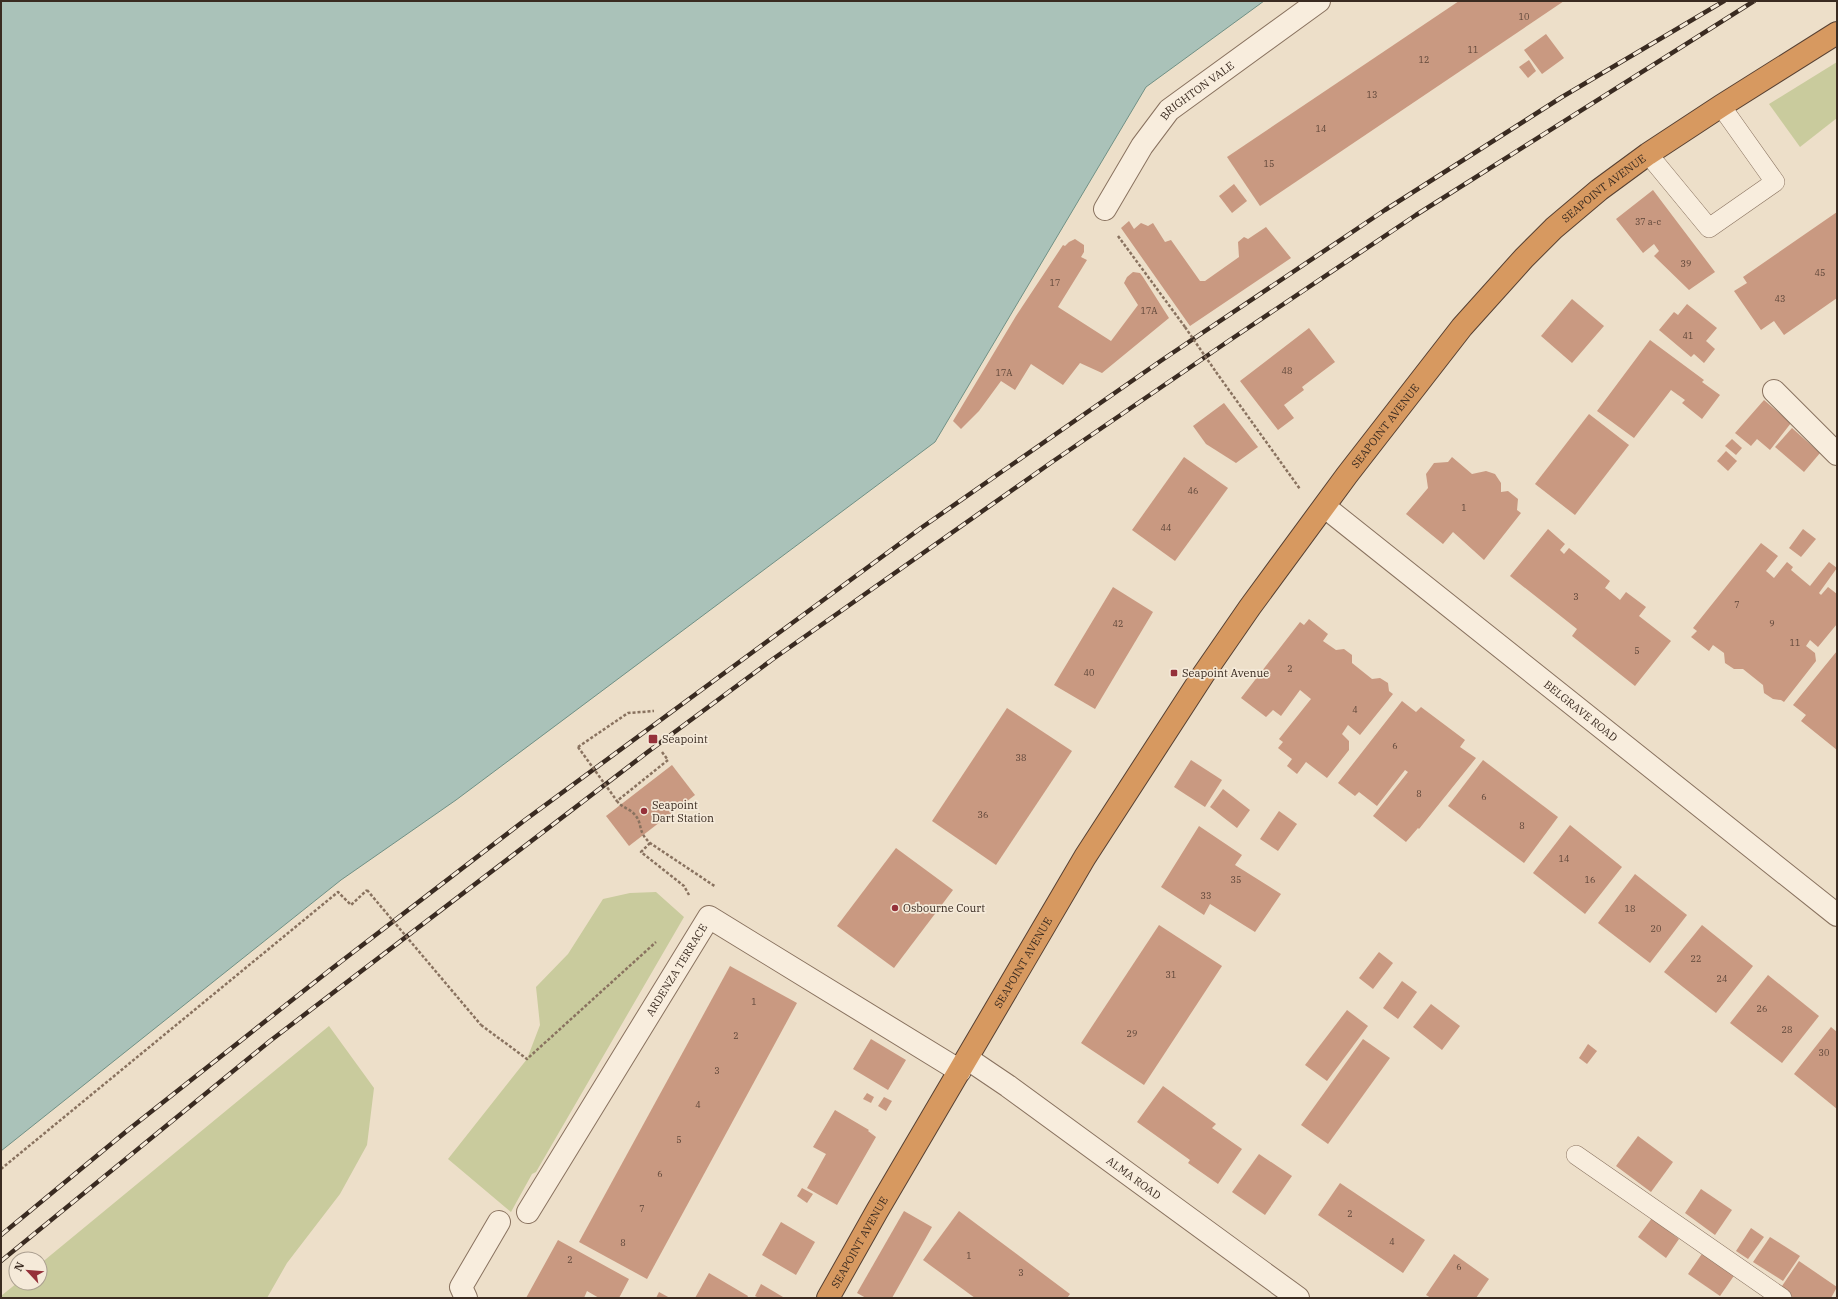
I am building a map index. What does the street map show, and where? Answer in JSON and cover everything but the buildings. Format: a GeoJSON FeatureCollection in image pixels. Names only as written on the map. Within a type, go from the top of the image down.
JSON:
{"type":"FeatureCollection","features":[{"type":"Feature","properties":{"kind":"highway","name":"SEAPOINT AVENUE"},"geometry":{"type":"LineString","coordinates":[[828,1298],[877,1211],[964,1065],[1018,969],[1093,844],[1203,675],[1250,607],[1325,507],[1347,475],[1462,327],[1498,286],[1554,228],[1599,190],[1648,154],[1837,33]]}},
{"type":"Feature","properties":{"kind":"street","name":"BRIGHTON VALE"},"geometry":{"type":"LineString","coordinates":[[1105,209],[1142,146],[1169,110],[1319,1]]}},
{"type":"Feature","properties":{"kind":"street"},"geometry":{"type":"LineString","coordinates":[[1774,390],[1837,454]]}},
{"type":"Feature","properties":{"kind":"street","name":"BELGRAVE ROAD"},"geometry":{"type":"LineString","coordinates":[[1325,507],[1837,915]]}},
{"type":"Feature","properties":{"kind":"street","name":"ARDENZA TERRACE"},"geometry":{"type":"LineString","coordinates":[[528,1212],[709,917],[964,1065]]}},
{"type":"Feature","properties":{"kind":"street","name":"ALMA ROAD"},"geometry":{"type":"LineString","coordinates":[[964,1065],[1008,1086],[1298,1298]]}},
{"type":"Feature","properties":{"kind":"street"},"geometry":{"type":"LineString","coordinates":[[466,1298],[460,1287],[498,1222]]}},
{"type":"Feature","properties":{"kind":"lane"},"geometry":{"type":"LineString","coordinates":[[1648,154],[1709,228],[1775,182],[1721,106]]}},
{"type":"Feature","properties":{"kind":"lane"},"geometry":{"type":"LineString","coordinates":[[1576,1155],[1782,1298]]}},
{"type":"Feature","properties":{"kind":"path"},"geometry":{"type":"LineString","coordinates":[[1105,209],[1107,220],[1303,494]]}},
{"type":"Feature","properties":{"kind":"path"},"geometry":{"type":"LineString","coordinates":[[654,711],[628,713],[578,747],[617,801],[668,760],[662,752]]}},
{"type":"Feature","properties":{"kind":"path"},"geometry":{"type":"LineString","coordinates":[[650,843],[641,852],[684,886],[690,898]]}},
{"type":"Feature","properties":{"kind":"path"},"geometry":{"type":"LineString","coordinates":[[1,1169],[338,892],[351,905],[366,890],[480,1025],[527,1059],[660,939]]}},
{"type":"Feature","properties":{"kind":"green space"},"geometry":{"type":"Polygon","coordinates":[[[1837,62],[1837,118],[1800,147],[1769,104],[1837,62]]]}},
{"type":"Feature","properties":{"kind":"green space"},"geometry":{"type":"Polygon","coordinates":[[[656,892],[684,917],[536,1172],[532,1174],[511,1212],[448,1159],[527,1059],[540,1025],[536,987],[568,954],[603,899],[630,893],[656,892]]]}},
{"type":"Feature","properties":{"kind":"green space"},"geometry":{"type":"Polygon","coordinates":[[[329,1026],[374,1088],[367,1145],[340,1194],[287,1263],[267,1298],[1,1298],[1,1296],[8,1290],[48,1291],[48,1257],[329,1026]]]}},
{"type":"Feature","properties":{"kind":"shaded area"},"geometry":{"type":"Polygon","coordinates":[[[1,1],[1264,1],[1146,87],[935,442],[456,800],[341,880],[1,1151],[1,1]]]}},
{"type":"Feature","properties":{"kind":"railway"},"geometry":{"type":"LineString","coordinates":[[1,1235],[128,1130],[330,970],[525,820],[921,528],[1162,360],[1385,210],[1562,97],[1724,1]]}},
{"type":"Feature","properties":{"kind":"railway"},"geometry":{"type":"LineString","coordinates":[[1,1261],[270,1041],[649,751],[773,659],[1052,462],[1416,215],[1754,1]]}},
{"type":"Feature","properties":{"kind":"place","name":"Seapoint Avenue"},"geometry":{"type":"Point","coordinates":[1174,673]}},
{"type":"Feature","properties":{"kind":"place","name":"Seapoint"},"geometry":{"type":"Point","coordinates":[653,739]}},
{"type":"Feature","properties":{"kind":"place","name":"Seapoint Dart Station"},"geometry":{"type":"Point","coordinates":[644,811]}},
{"type":"Feature","properties":{"kind":"place","name":"Osbourne Court"},"geometry":{"type":"Point","coordinates":[895,908]}}]}
